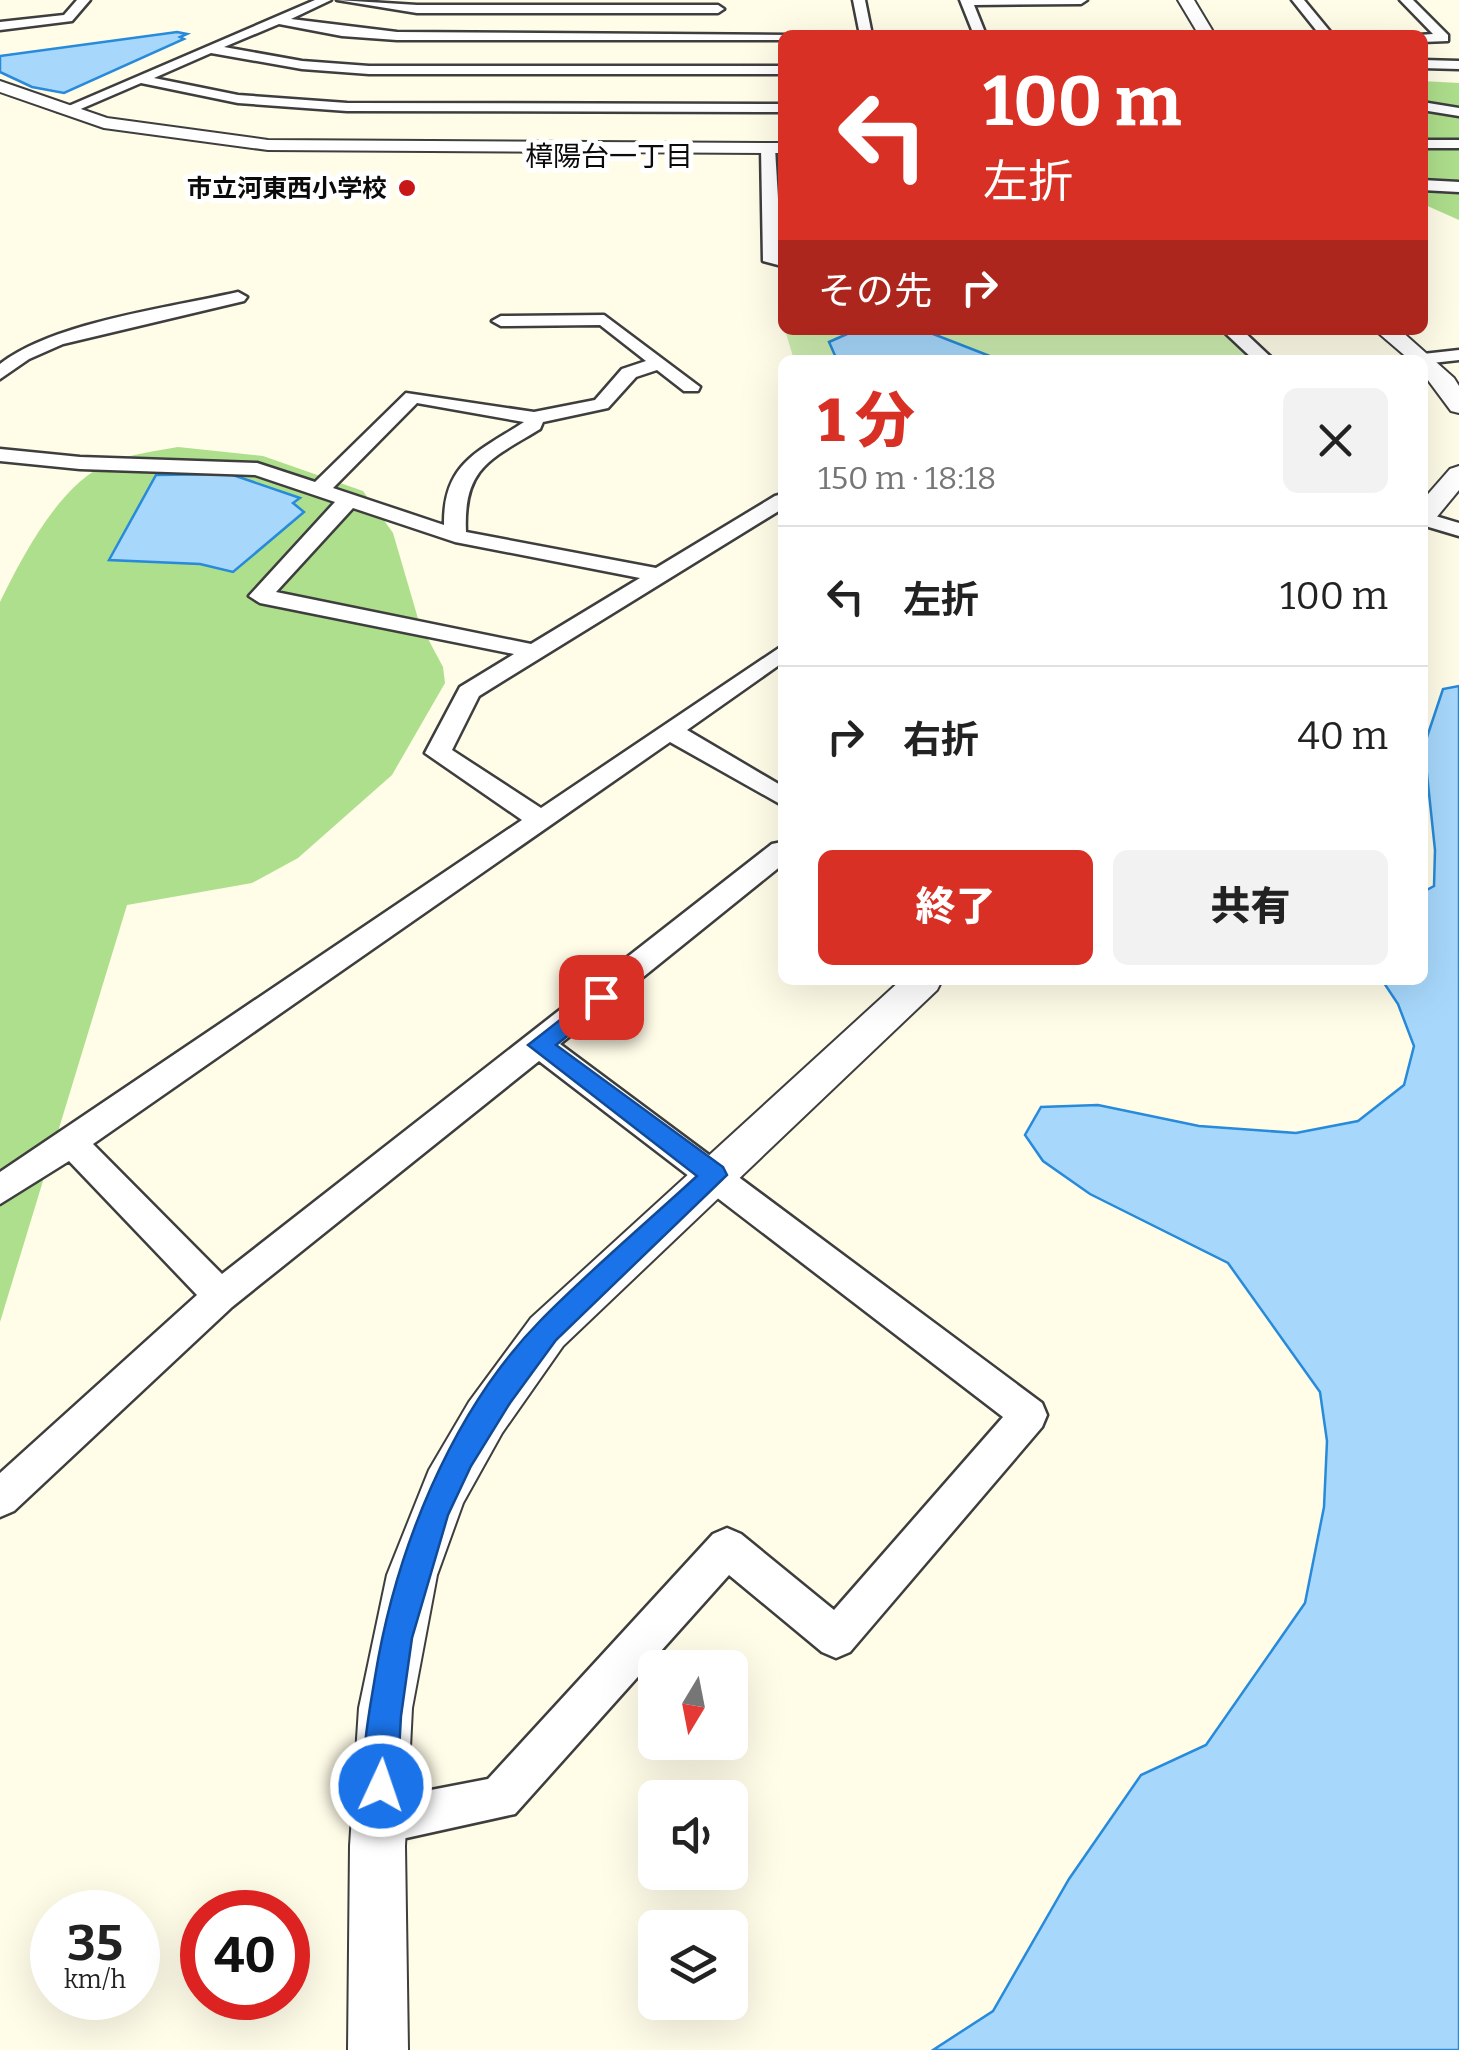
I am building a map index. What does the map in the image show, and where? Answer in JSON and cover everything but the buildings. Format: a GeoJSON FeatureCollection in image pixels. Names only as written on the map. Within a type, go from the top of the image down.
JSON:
{"type":"FeatureCollection","features":[{"type":"Feature","properties":{"kind":"street"},"geometry":{"type":"LineString","coordinates":[[0,26],[68,18],[84,0]]}},
{"type":"Feature","properties":{"kind":"street"},"geometry":{"type":"LineString","coordinates":[[64,111],[325,0]]}},
{"type":"Feature","properties":{"kind":"street"},"geometry":{"type":"LineString","coordinates":[[343,0],[418,9],[719,5],[719,36]]}},
{"type":"Feature","properties":{"kind":"street"},"geometry":{"type":"LineString","coordinates":[[859,0],[865,30]]}},
{"type":"Feature","properties":{"kind":"street"},"geometry":{"type":"LineString","coordinates":[[978,30],[966,1],[1081,0]]}},
{"type":"Feature","properties":{"kind":"street"},"geometry":{"type":"LineString","coordinates":[[1186,0],[1204,30]]}},
{"type":"Feature","properties":{"kind":"street"},"geometry":{"type":"LineString","coordinates":[[1298,0],[1323,30]]}},
{"type":"Feature","properties":{"kind":"street"},"geometry":{"type":"LineString","coordinates":[[1406,0],[1444,38],[1428,38]]}},
{"type":"Feature","properties":{"kind":"street"},"geometry":{"type":"LineString","coordinates":[[278,20],[342,32],[398,36],[778,36]]}},
{"type":"Feature","properties":{"kind":"street"},"geometry":{"type":"LineString","coordinates":[[211,49],[288,64],[369,70],[778,70]]}},
{"type":"Feature","properties":{"kind":"street"},"geometry":{"type":"LineString","coordinates":[[1428,64],[1459,65]]}},
{"type":"Feature","properties":{"kind":"street"},"geometry":{"type":"LineString","coordinates":[[140,80],[238,99],[347,107],[778,108]]}},
{"type":"Feature","properties":{"kind":"street"},"geometry":{"type":"LineString","coordinates":[[0,86],[64,111],[148,131],[268,145],[775,148],[771,262],[778,262]]}},
{"type":"Feature","properties":{"kind":"street"},"geometry":{"type":"LineString","coordinates":[[1428,107],[1459,112]]}},
{"type":"Feature","properties":{"kind":"street"},"geometry":{"type":"LineString","coordinates":[[1428,144],[1459,144]]}},
{"type":"Feature","properties":{"kind":"street"},"geometry":{"type":"LineString","coordinates":[[1428,185],[1459,187]]}},
{"type":"Feature","properties":{"kind":"street"},"geometry":{"type":"LineString","coordinates":[[0,373],[23,355],[57,340],[238,297]]}},
{"type":"Feature","properties":{"kind":"street"},"geometry":{"type":"LineString","coordinates":[[501,321],[604,320],[691,388]]}},
{"type":"Feature","properties":{"kind":"street"},"geometry":{"type":"LineString","coordinates":[[1237,335],[1259,355]]}},
{"type":"Feature","properties":{"kind":"street"},"geometry":{"type":"LineString","coordinates":[[1393,335],[1419,355]]}},
{"type":"Feature","properties":{"kind":"street"},"geometry":{"type":"LineString","coordinates":[[1428,357],[1459,354]]}},
{"type":"Feature","properties":{"kind":"street"},"geometry":{"type":"LineString","coordinates":[[1428,363],[1444,380],[1459,406]]}},
{"type":"Feature","properties":{"kind":"street"},"geometry":{"type":"LineString","coordinates":[[319,490],[413,397],[534,418],[602,404],[629,373],[660,364]]}},
{"type":"Feature","properties":{"kind":"street"},"geometry":{"type":"LineString","coordinates":[[454,536],[452,498],[462,475],[476,461],[533,425],[534,418]]}},
{"type":"Feature","properties":{"kind":"street"},"geometry":{"type":"LineString","coordinates":[[0,456],[80,464],[230,465],[257,469],[454,536],[660,575]]}},
{"type":"Feature","properties":{"kind":"street"},"geometry":{"type":"LineString","coordinates":[[1428,511],[1459,474]]}},
{"type":"Feature","properties":{"kind":"street"},"geometry":{"type":"LineString","coordinates":[[347,502],[260,596],[534,651]]}},
{"type":"Feature","properties":{"kind":"street"},"geometry":{"type":"LineString","coordinates":[[540,820],[438,752],[470,692],[778,502]]}},
{"type":"Feature","properties":{"kind":"street"},"geometry":{"type":"LineString","coordinates":[[1428,520],[1459,530]]}},
{"type":"Feature","properties":{"kind":"street"},"geometry":{"type":"LineString","coordinates":[[0,1190],[778,657]]}},
{"type":"Feature","properties":{"kind":"street"},"geometry":{"type":"LineString","coordinates":[[670,731],[778,794]]}},
{"type":"Feature","properties":{"kind":"street"},"geometry":{"type":"LineString","coordinates":[[0,1498],[220,1296],[778,854]]}},
{"type":"Feature","properties":{"kind":"street"},"geometry":{"type":"LineString","coordinates":[[378,2050],[379,1822],[385,1716],[397,1638],[434,1512],[461,1456],[500,1394],[547,1332],[919,985]]}},
{"type":"Feature","properties":{"kind":"street"},"geometry":{"type":"LineString","coordinates":[[379,1822],[500,1799],[727,1548],[836,1638],[1029,1416],[540,1045]]}},
{"type":"Feature","properties":{"kind":"street"},"geometry":{"type":"LineString","coordinates":[[71,1142],[220,1296]]}},
{"type":"Feature","properties":{"kind":"green space"},"geometry":{"type":"Polygon","coordinates":[[[1428,81],[1459,83],[1459,220],[1428,206],[1428,81]]]}},
{"type":"Feature","properties":{"kind":"green space"},"geometry":{"type":"Polygon","coordinates":[[[786,335],[1227,335],[1249,355],[792,355],[786,335]]]}},
{"type":"Feature","properties":{"kind":"green space"},"geometry":{"type":"Polygon","coordinates":[[[178,447],[263,456],[363,491],[393,533],[419,622],[443,667],[445,683],[392,775],[298,858],[252,883],[127,905],[0,1322],[0,602],[44,523],[74,487],[109,463],[178,447]]]}},
{"type":"Feature","properties":{"kind":"water"},"geometry":{"type":"Polygon","coordinates":[[[177,32],[187,34],[180,37],[184,39],[64,93],[32,87],[0,72],[0,56],[177,32]]]}},
{"type":"Feature","properties":{"kind":"water"},"geometry":{"type":"Polygon","coordinates":[[[845,335],[936,335],[987,355],[835,355],[829,342],[845,335]]]}},
{"type":"Feature","properties":{"kind":"water"},"geometry":{"type":"Polygon","coordinates":[[[230,474],[300,498],[293,503],[304,512],[233,572],[200,564],[109,560],[156,475],[230,474]]]}},
{"type":"Feature","properties":{"kind":"water"},"geometry":{"type":"Polygon","coordinates":[[[1459,686],[1459,2050],[933,2050],[993,2011],[1069,1879],[1141,1775],[1206,1745],[1305,1603],[1324,1507],[1327,1441],[1320,1392],[1228,1263],[1090,1194],[1043,1161],[1025,1135],[1041,1107],[1098,1105],[1199,1126],[1296,1133],[1358,1121],[1404,1085],[1414,1046],[1398,1004],[1385,985],[1428,985],[1428,889],[1434,886],[1435,850],[1428,784],[1428,734],[1443,689],[1459,686]]]}},
{"type":"Feature","properties":{"kind":"place","name":"市立河東西小学校"},"geometry":{"type":"Point","coordinates":[407,188]}},
{"type":"Feature","properties":{"kind":"district","name":"樟陽台一丁目"},"geometry":{"type":"Point","coordinates":[609,156]}},
{"type":"Feature","properties":{"kind":"route"},"geometry":{"type":"LineString","coordinates":[[381,1786],[385,1716],[397,1638],[434,1512],[461,1456],[500,1394],[547,1332],[715,1175],[540,1045],[601,997]]}}]}
